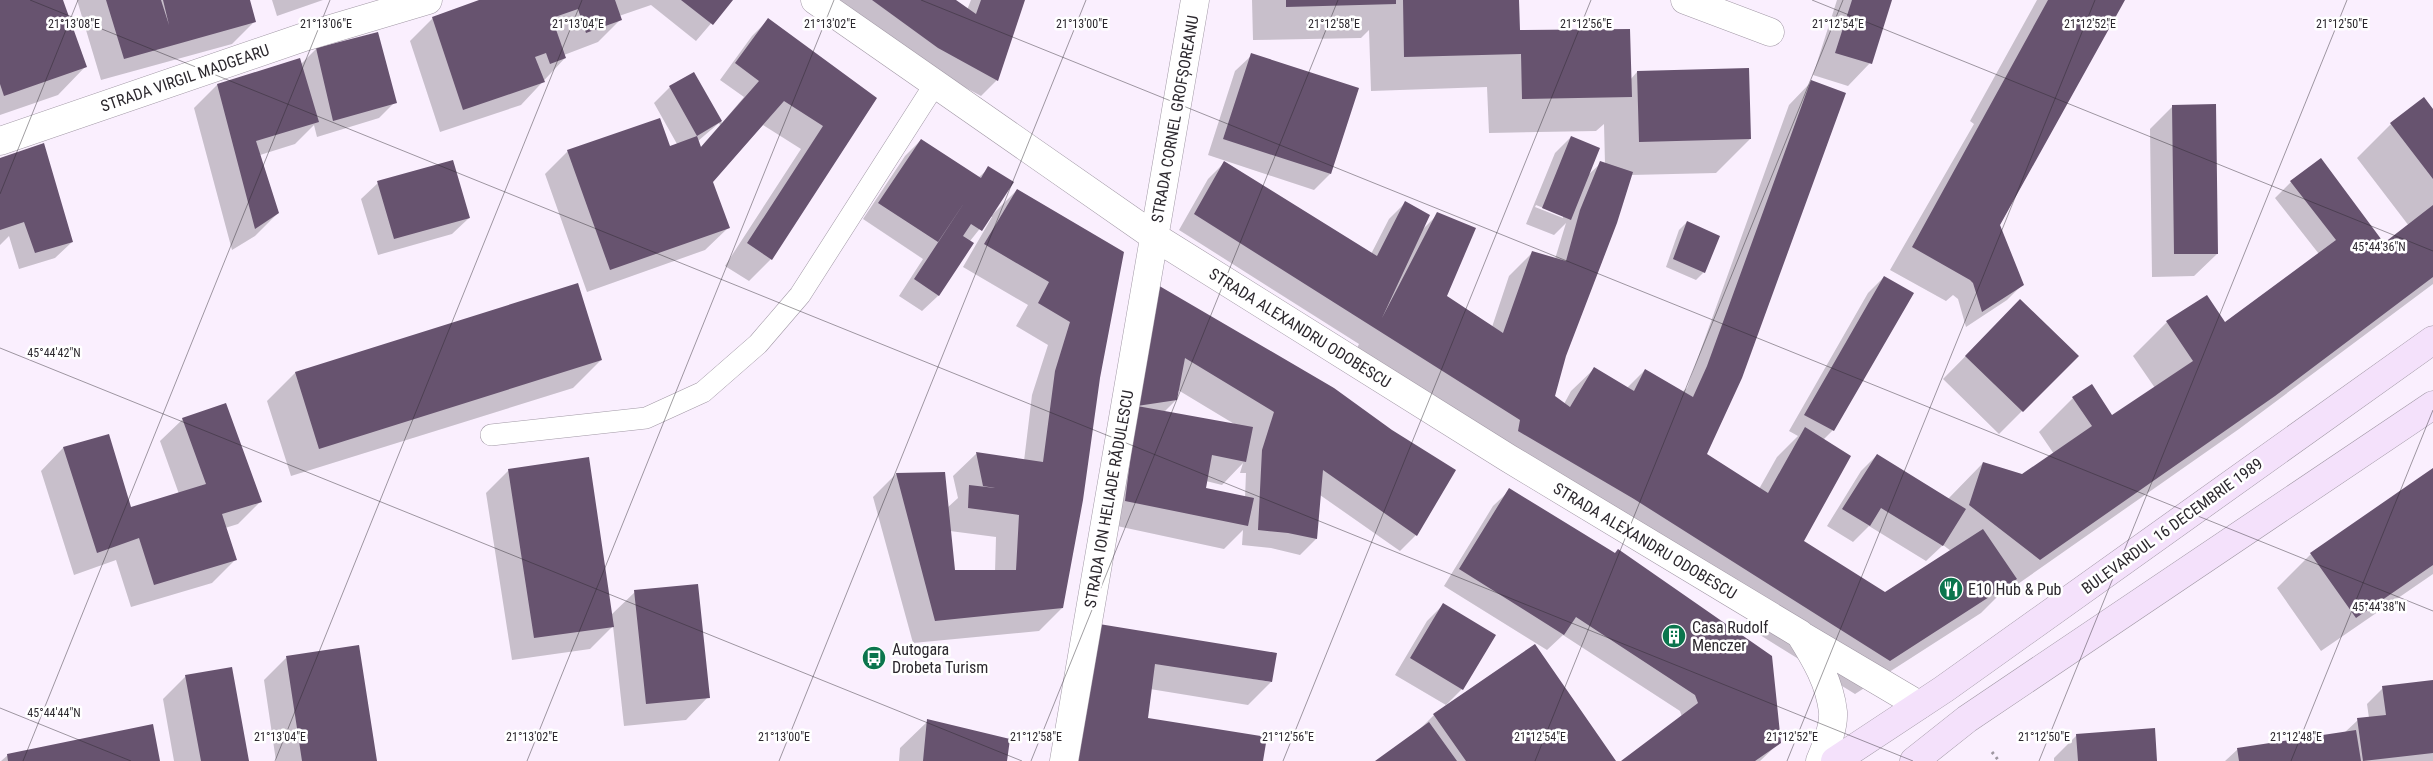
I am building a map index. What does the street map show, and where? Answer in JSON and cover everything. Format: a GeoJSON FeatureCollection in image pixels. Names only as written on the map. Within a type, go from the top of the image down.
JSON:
{"type":"FeatureCollection","features":[{"type":"Feature","properties":{"kind":"main road","name":"BULEVARDUL 16 DECEMBRIE 1989"},"geometry":{"type":"LineString","coordinates":[[1835,761],[1919,705],[2433,340]]}},
{"type":"Feature","properties":{"kind":"main road"},"geometry":{"type":"LineString","coordinates":[[1914,761],[1975,714],[2433,406]]}},
{"type":"Feature","properties":{"kind":"street","name":"STRADA VIRGIL MADGEARU"},"geometry":{"type":"LineString","coordinates":[[0,141],[304,37],[428,0]]}},
{"type":"Feature","properties":{"kind":"street","name":"STRADA ALEXANDRU ODOBESCU"},"geometry":{"type":"LineString","coordinates":[[815,0],[1155,237],[1508,458],[1919,705]]}},
{"type":"Feature","properties":{"kind":"street","name":"STRADA CORNEL GROFȘOREANU"},"geometry":{"type":"LineString","coordinates":[[1155,237],[1195,0]]}},
{"type":"Feature","properties":{"kind":"street"},"geometry":{"type":"LineString","coordinates":[[1685,0],[1770,32]]}},
{"type":"Feature","properties":{"kind":"street","name":"STRADA ION HELIADE RĂDULESCU"},"geometry":{"type":"LineString","coordinates":[[1064,761],[1155,237]]}},
{"type":"Feature","properties":{"kind":"street","name":"STRADA ALEXANDRU ODOBESCU"},"geometry":{"type":"LineString","coordinates":[[1800,634],[1819,664],[1833,713],[1820,761]]}},
{"type":"Feature","properties":{"kind":"lane"},"geometry":{"type":"LineString","coordinates":[[491,435],[646,418],[703,392],[758,344],[800,296],[935,84]]}},
{"type":"Feature","properties":{"kind":"path"},"geometry":{"type":"LineString","coordinates":[[1992,752],[1999,761]]}},
{"type":"Feature","properties":{"kind":"building"},"geometry":{"type":"Polygon","coordinates":[[[0,0],[63,0],[87,67],[4,96],[0,84],[0,0]]]}},
{"type":"Feature","properties":{"kind":"building"},"geometry":{"type":"Polygon","coordinates":[[[106,0],[161,0],[169,25],[163,0],[250,0],[256,22],[124,59],[106,0]]]}},
{"type":"Feature","properties":{"kind":"building"},"geometry":{"type":"Polygon","coordinates":[[[479,0],[615,0],[622,20],[586,33],[578,9],[552,18],[566,58],[550,64],[546,53],[535,57],[545,82],[463,110],[432,17],[479,0]]]}},
{"type":"Feature","properties":{"kind":"building"},"geometry":{"type":"Polygon","coordinates":[[[681,0],[733,0],[713,25],[681,0]]]}},
{"type":"Feature","properties":{"kind":"building"},"geometry":{"type":"Polygon","coordinates":[[[872,0],[956,0],[976,14],[981,0],[1025,0],[998,81],[938,48],[872,0]]]}},
{"type":"Feature","properties":{"kind":"building"},"geometry":{"type":"Polygon","coordinates":[[[1286,0],[1396,0],[1396,4],[1286,7],[1286,0]]]}},
{"type":"Feature","properties":{"kind":"building"},"geometry":{"type":"Polygon","coordinates":[[[1403,0],[1519,0],[1520,30],[1630,29],[1632,97],[1522,99],[1521,54],[1404,57],[1403,0]]]}},
{"type":"Feature","properties":{"kind":"building"},"geometry":{"type":"Polygon","coordinates":[[[1852,0],[1892,0],[1872,64],[1835,53],[1852,0]]]}},
{"type":"Feature","properties":{"kind":"building"},"geometry":{"type":"Polygon","coordinates":[[[2048,0],[2125,0],[2000,225],[2024,285],[1982,312],[1973,283],[1970,280],[1912,247],[2048,0]]]}},
{"type":"Feature","properties":{"kind":"building"},"geometry":{"type":"Polygon","coordinates":[[[768,18],[877,98],[772,260],[747,243],[823,126],[784,101],[713,182],[730,228],[610,270],[567,150],[660,118],[670,146],[697,136],[701,147],[759,81],[735,63],[768,18]]]}},
{"type":"Feature","properties":{"kind":"building"},"geometry":{"type":"Polygon","coordinates":[[[378,32],[397,103],[333,121],[316,48],[378,32]]]}},
{"type":"Feature","properties":{"kind":"building"},"geometry":{"type":"Polygon","coordinates":[[[1251,53],[1359,88],[1331,174],[1223,139],[1251,53]]]}},
{"type":"Feature","properties":{"kind":"building"},"geometry":{"type":"Polygon","coordinates":[[[300,58],[319,122],[256,141],[279,213],[255,229],[217,84],[300,58]]]}},
{"type":"Feature","properties":{"kind":"building"},"geometry":{"type":"Polygon","coordinates":[[[1749,68],[1751,139],[1639,142],[1637,71],[1749,68]]]}},
{"type":"Feature","properties":{"kind":"building"},"geometry":{"type":"Polygon","coordinates":[[[694,72],[722,121],[697,136],[669,86],[694,72]]]}},
{"type":"Feature","properties":{"kind":"building"},"geometry":{"type":"Polygon","coordinates":[[[1811,80],[1846,93],[1742,378],[1707,454],[1768,493],[1805,427],[1851,456],[1804,541],[1885,592],[1983,529],[2017,579],[1890,661],[1634,499],[1518,431],[1520,420],[1194,214],[1224,161],[1377,256],[1405,201],[1430,215],[1382,318],[1437,212],[1476,228],[1447,296],[1503,333],[1532,251],[1566,261],[1580,210],[1600,161],[1633,172],[1617,223],[1566,356],[1555,396],[1570,407],[1594,367],[1634,391],[1645,369],[1693,397],[1707,366],[1811,80]]]}},
{"type":"Feature","properties":{"kind":"building"},"geometry":{"type":"Polygon","coordinates":[[[2424,97],[2433,109],[2433,179],[2390,123],[2424,97]]]}},
{"type":"Feature","properties":{"kind":"building"},"geometry":{"type":"Polygon","coordinates":[[[2216,104],[2218,254],[2174,254],[2172,105],[2216,104]]]}},
{"type":"Feature","properties":{"kind":"building"},"geometry":{"type":"Polygon","coordinates":[[[1571,136],[1600,148],[1571,220],[1542,208],[1571,136]]]}},
{"type":"Feature","properties":{"kind":"building"},"geometry":{"type":"Polygon","coordinates":[[[921,139],[981,178],[988,166],[1014,182],[982,231],[971,224],[963,236],[974,243],[939,296],[914,279],[966,200],[938,242],[878,203],[921,139]]]}},
{"type":"Feature","properties":{"kind":"building"},"geometry":{"type":"Polygon","coordinates":[[[44,143],[73,242],[35,253],[24,222],[0,230],[0,158],[44,143]]]}},
{"type":"Feature","properties":{"kind":"building"},"geometry":{"type":"Polygon","coordinates":[[[2321,158],[2384,243],[2433,205],[2433,277],[2275,396],[2040,560],[1969,505],[1983,462],[2022,474],[2092,426],[2072,397],[2092,384],[2112,415],[2193,361],[2166,321],[2207,295],[2225,322],[2336,240],[2290,181],[2321,158]]]}},
{"type":"Feature","properties":{"kind":"building"},"geometry":{"type":"Polygon","coordinates":[[[453,160],[470,218],[394,239],[377,181],[453,160]]]}},
{"type":"Feature","properties":{"kind":"building"},"geometry":{"type":"Polygon","coordinates":[[[1017,189],[1124,252],[1100,378],[1083,500],[1063,608],[935,621],[896,473],[945,472],[955,570],[1016,570],[1019,515],[968,508],[969,485],[995,488],[983,486],[976,452],[1043,462],[1055,371],[1070,322],[1038,303],[1049,282],[984,244],[1017,189]]]}},
{"type":"Feature","properties":{"kind":"building"},"geometry":{"type":"Polygon","coordinates":[[[1687,221],[1720,236],[1705,273],[1673,259],[1687,221]]]}},
{"type":"Feature","properties":{"kind":"building"},"geometry":{"type":"Polygon","coordinates":[[[1884,276],[1914,293],[1834,431],[1804,415],[1884,276]]]}},
{"type":"Feature","properties":{"kind":"building"},"geometry":{"type":"Polygon","coordinates":[[[578,283],[602,360],[319,449],[295,372],[578,283]]]}},
{"type":"Feature","properties":{"kind":"building"},"geometry":{"type":"Polygon","coordinates":[[[1156,284],[1334,388],[1392,430],[1456,470],[1417,536],[1323,470],[1317,539],[1288,533],[1258,530],[1262,450],[1274,412],[1185,358],[1177,400],[1137,406],[1156,284]]]}},
{"type":"Feature","properties":{"kind":"building"},"geometry":{"type":"Polygon","coordinates":[[[2020,299],[2079,356],[2023,412],[1965,356],[2020,299]]]}},
{"type":"Feature","properties":{"kind":"building"},"geometry":{"type":"Polygon","coordinates":[[[226,403],[262,502],[222,514],[237,560],[154,585],[139,538],[97,553],[63,447],[109,434],[131,507],[206,484],[182,418],[226,403]]]}},
{"type":"Feature","properties":{"kind":"building"},"geometry":{"type":"Polygon","coordinates":[[[1137,406],[1253,427],[1246,462],[1212,455],[1206,488],[1254,498],[1248,526],[1125,501],[1137,406]]]}},
{"type":"Feature","properties":{"kind":"building"},"geometry":{"type":"Polygon","coordinates":[[[1877,454],[1966,509],[1943,546],[1881,508],[1870,526],[1842,509],[1877,454]]]}},
{"type":"Feature","properties":{"kind":"building"},"geometry":{"type":"Polygon","coordinates":[[[589,457],[614,627],[534,638],[508,469],[589,457]]]}},
{"type":"Feature","properties":{"kind":"building"},"geometry":{"type":"Polygon","coordinates":[[[2433,468],[2433,565],[2356,618],[2310,553],[2433,468]]]}},
{"type":"Feature","properties":{"kind":"building","name":"Casa Rudolf Menczer"},"geometry":{"type":"Polygon","coordinates":[[[1509,488],[1615,553],[1618,549],[1772,656],[1781,743],[1755,761],[1621,761],[1698,703],[1695,695],[1576,617],[1564,635],[1459,569],[1509,488]]]}},
{"type":"Feature","properties":{"kind":"building"},"geometry":{"type":"Polygon","coordinates":[[[698,584],[710,698],[646,704],[634,590],[698,584]]]}},
{"type":"Feature","properties":{"kind":"building"},"geometry":{"type":"Polygon","coordinates":[[[1443,603],[1496,635],[1463,690],[1410,658],[1443,603]]]}},
{"type":"Feature","properties":{"kind":"building"},"geometry":{"type":"Polygon","coordinates":[[[1093,623],[1277,653],[1272,682],[1155,664],[1148,718],[1267,737],[1263,761],[1071,761],[1093,623]]]}},
{"type":"Feature","properties":{"kind":"building"},"geometry":{"type":"Polygon","coordinates":[[[1535,644],[1616,761],[1466,761],[1433,714],[1535,644]]]}},
{"type":"Feature","properties":{"kind":"building"},"geometry":{"type":"Polygon","coordinates":[[[359,645],[377,761],[302,761],[286,656],[359,645]]]}},
{"type":"Feature","properties":{"kind":"building"},"geometry":{"type":"Polygon","coordinates":[[[232,667],[249,761],[201,761],[185,675],[232,667]]]}},
{"type":"Feature","properties":{"kind":"building"},"geometry":{"type":"Polygon","coordinates":[[[2433,680],[2433,753],[2363,761],[2357,718],[2386,715],[2382,686],[2433,680]]]}},
{"type":"Feature","properties":{"kind":"building"},"geometry":{"type":"Polygon","coordinates":[[[927,719],[1010,739],[1007,761],[923,761],[927,719]]]}},
{"type":"Feature","properties":{"kind":"building"},"geometry":{"type":"Polygon","coordinates":[[[1429,722],[1457,761],[1375,761],[1429,722]]]}},
{"type":"Feature","properties":{"kind":"building"},"geometry":{"type":"Polygon","coordinates":[[[153,724],[160,761],[8,761],[7,754],[153,724]]]}},
{"type":"Feature","properties":{"kind":"building"},"geometry":{"type":"Polygon","coordinates":[[[2155,728],[2157,761],[2078,761],[2076,734],[2155,728]]]}},
{"type":"Feature","properties":{"kind":"building"},"geometry":{"type":"Polygon","coordinates":[[[2356,730],[2361,761],[2239,761],[2237,748],[2356,730]]]}},
{"type":"Feature","properties":{"kind":"place","name":"E10 Hub & Pub"},"geometry":{"type":"Point","coordinates":[1951,589]}},
{"type":"Feature","properties":{"kind":"place","name":"Casa Rudolf Menczer"},"geometry":{"type":"Point","coordinates":[1674,636]}},
{"type":"Feature","properties":{"kind":"place","name":"Autogara Drobeta Turism"},"geometry":{"type":"Point","coordinates":[874,658]}}]}
